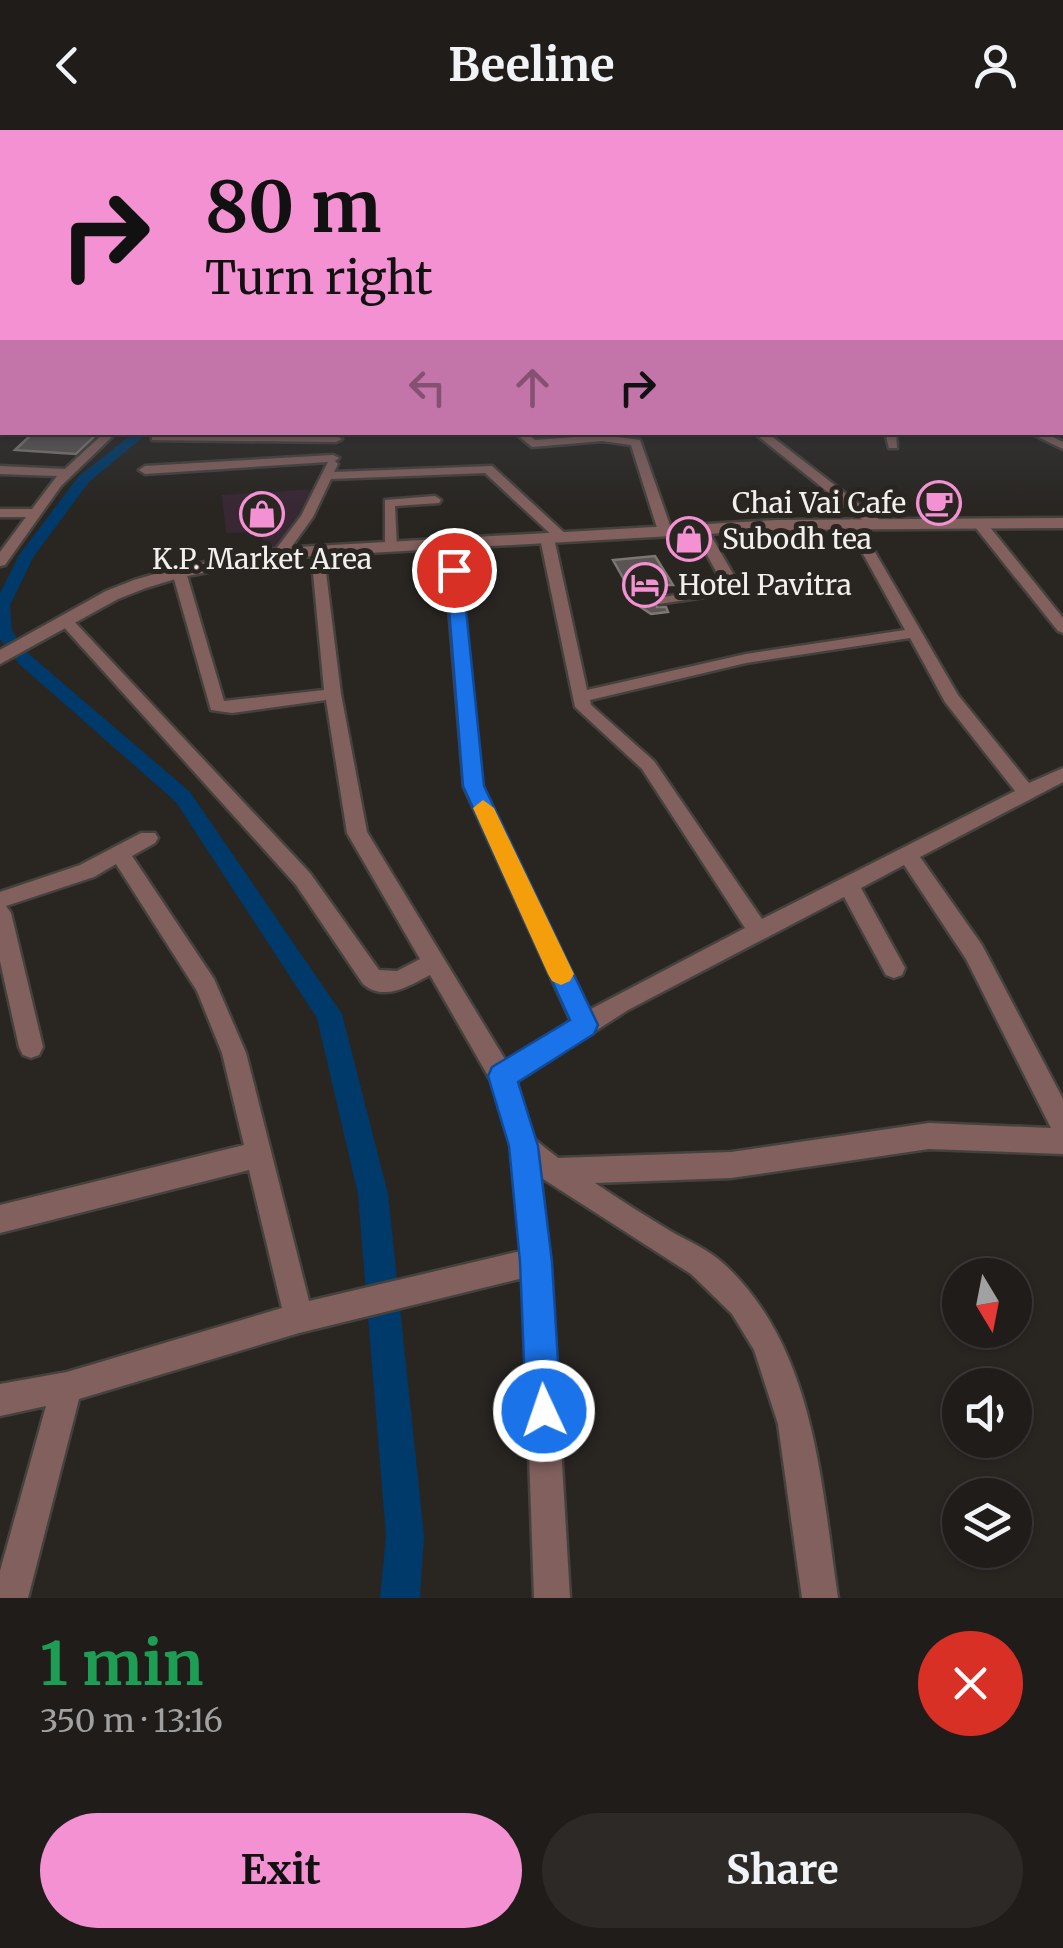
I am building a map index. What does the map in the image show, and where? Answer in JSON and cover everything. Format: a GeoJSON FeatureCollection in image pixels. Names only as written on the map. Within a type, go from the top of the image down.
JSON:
{"type":"FeatureCollection","features":[{"type":"Feature","properties":{"kind":"street"},"geometry":{"type":"LineString","coordinates":[[0,562],[65,473],[109,435]]}},
{"type":"Feature","properties":{"kind":"street"},"geometry":{"type":"LineString","coordinates":[[522,435],[532,444],[602,438],[636,442],[665,531]]}},
{"type":"Feature","properties":{"kind":"street"},"geometry":{"type":"LineString","coordinates":[[762,435],[875,523]]}},
{"type":"Feature","properties":{"kind":"street"},"geometry":{"type":"LineString","coordinates":[[1039,435],[1063,446]]}},
{"type":"Feature","properties":{"kind":"street"},"geometry":{"type":"LineString","coordinates":[[156,438],[337,436],[328,476],[307,517],[280,553]]}},
{"type":"Feature","properties":{"kind":"street"},"geometry":{"type":"LineString","coordinates":[[146,470],[333,458]]}},
{"type":"Feature","properties":{"kind":"street"},"geometry":{"type":"LineString","coordinates":[[328,476],[488,468],[554,538],[578,697],[594,717],[648,765],[758,931]]}},
{"type":"Feature","properties":{"kind":"street"},"geometry":{"type":"LineString","coordinates":[[0,470],[65,473]]}},
{"type":"Feature","properties":{"kind":"street"},"geometry":{"type":"LineString","coordinates":[[0,487],[15,471]]}},
{"type":"Feature","properties":{"kind":"street"},"geometry":{"type":"LineString","coordinates":[[390,548],[389,503],[435,500]]}},
{"type":"Feature","properties":{"kind":"street"},"geometry":{"type":"LineString","coordinates":[[0,513],[35,513]]}},
{"type":"Feature","properties":{"kind":"street"},"geometry":{"type":"LineString","coordinates":[[852,523],[950,698],[1025,791]]}},
{"type":"Feature","properties":{"kind":"street"},"geometry":{"type":"LineString","coordinates":[[5,655],[112,594],[179,572],[280,553],[852,523],[1063,523]]}},
{"type":"Feature","properties":{"kind":"street"},"geometry":{"type":"LineString","coordinates":[[980,524],[1063,628]]}},
{"type":"Feature","properties":{"kind":"street"},"geometry":{"type":"LineString","coordinates":[[664,601],[731,589],[732,584],[700,529]]}},
{"type":"Feature","properties":{"kind":"street"},"geometry":{"type":"LineString","coordinates":[[454,544],[454,596],[474,786],[585,1025]]}},
{"type":"Feature","properties":{"kind":"street"},"geometry":{"type":"LineString","coordinates":[[318,551],[333,694],[357,833],[502,1076],[524,1146],[536,1262],[552,1598]]}},
{"type":"Feature","properties":{"kind":"street"},"geometry":{"type":"LineString","coordinates":[[179,572],[217,706],[232,708],[333,694]]}},
{"type":"Feature","properties":{"kind":"street"},"geometry":{"type":"LineString","coordinates":[[65,620],[303,878],[378,983],[388,983],[434,962]]}},
{"type":"Feature","properties":{"kind":"street"},"geometry":{"type":"LineString","coordinates":[[578,697],[692,669],[857,639],[916,634]]}},
{"type":"Feature","properties":{"kind":"street"},"geometry":{"type":"LineString","coordinates":[[502,1076],[585,1025],[758,931],[1063,774]]}},
{"type":"Feature","properties":{"kind":"street"},"geometry":{"type":"LineString","coordinates":[[0,900],[69,878],[148,838]]}},
{"type":"Feature","properties":{"kind":"street"},"geometry":{"type":"LineString","coordinates":[[907,853],[974,952],[1063,1125]]}},
{"type":"Feature","properties":{"kind":"street"},"geometry":{"type":"LineString","coordinates":[[120,854],[206,986],[234,1053],[298,1318]]}},
{"type":"Feature","properties":{"kind":"street"},"geometry":{"type":"LineString","coordinates":[[848,884],[894,968]]}},
{"type":"Feature","properties":{"kind":"street"},"geometry":{"type":"LineString","coordinates":[[0,913],[31,1047]]}},
{"type":"Feature","properties":{"kind":"street"},"geometry":{"type":"LineString","coordinates":[[552,1171],[730,1165],[929,1136],[1063,1141]]}},
{"type":"Feature","properties":{"kind":"street"},"geometry":{"type":"LineString","coordinates":[[524,1146],[552,1171],[714,1274],[756,1321],[778,1368],[797,1442],[820,1598]]}},
{"type":"Feature","properties":{"kind":"street"},"geometry":{"type":"LineString","coordinates":[[0,1219],[260,1154]]}},
{"type":"Feature","properties":{"kind":"street"},"geometry":{"type":"LineString","coordinates":[[0,1400],[67,1387],[298,1318],[536,1262]]}},
{"type":"Feature","properties":{"kind":"street"},"geometry":{"type":"LineString","coordinates":[[10,1598],[67,1387]]}},
{"type":"Feature","properties":{"kind":"shaded area","name":"K.P. Market Area"},"geometry":{"type":"Polygon","coordinates":[[[313,489],[285,541],[265,553],[262,532],[226,533],[222,495],[313,489]]]}},
{"type":"Feature","properties":{"kind":"building"},"geometry":{"type":"Polygon","coordinates":[[[31,435],[96,435],[76,454],[15,450],[31,435]]]}},
{"type":"Feature","properties":{"kind":"building","name":"Hotel Pavitra"},"geometry":{"type":"Polygon","coordinates":[[[655,556],[673,585],[654,585],[659,594],[657,607],[666,607],[668,612],[651,614],[639,606],[613,560],[655,556]]]}},
{"type":"Feature","properties":{"kind":"waterway"},"geometry":{"type":"LineString","coordinates":[[139,435],[84,479],[27,555],[2,605],[3,631],[24,659],[183,797],[329,1014],[373,1194],[405,1536],[400,1598]]}},
{"type":"Feature","properties":{"kind":"slow traffic"},"geometry":{"type":"LineString","coordinates":[[483,808],[561,974]]}},
{"type":"Feature","properties":{"kind":"place","name":"Chai Vai Cafe"},"geometry":{"type":"Point","coordinates":[939,503]}},
{"type":"Feature","properties":{"kind":"place","name":"K.P. Market Area"},"geometry":{"type":"Point","coordinates":[262,514]}},
{"type":"Feature","properties":{"kind":"place","name":"Subodh tea"},"geometry":{"type":"Point","coordinates":[689,539]}},
{"type":"Feature","properties":{"kind":"place","name":"Hotel Pavitra"},"geometry":{"type":"Point","coordinates":[645,585]}},
{"type":"Feature","properties":{"kind":"route"},"geometry":{"type":"LineString","coordinates":[[454,570],[474,786],[585,1025],[502,1076],[524,1146],[536,1262],[544,1411]]}}]}
